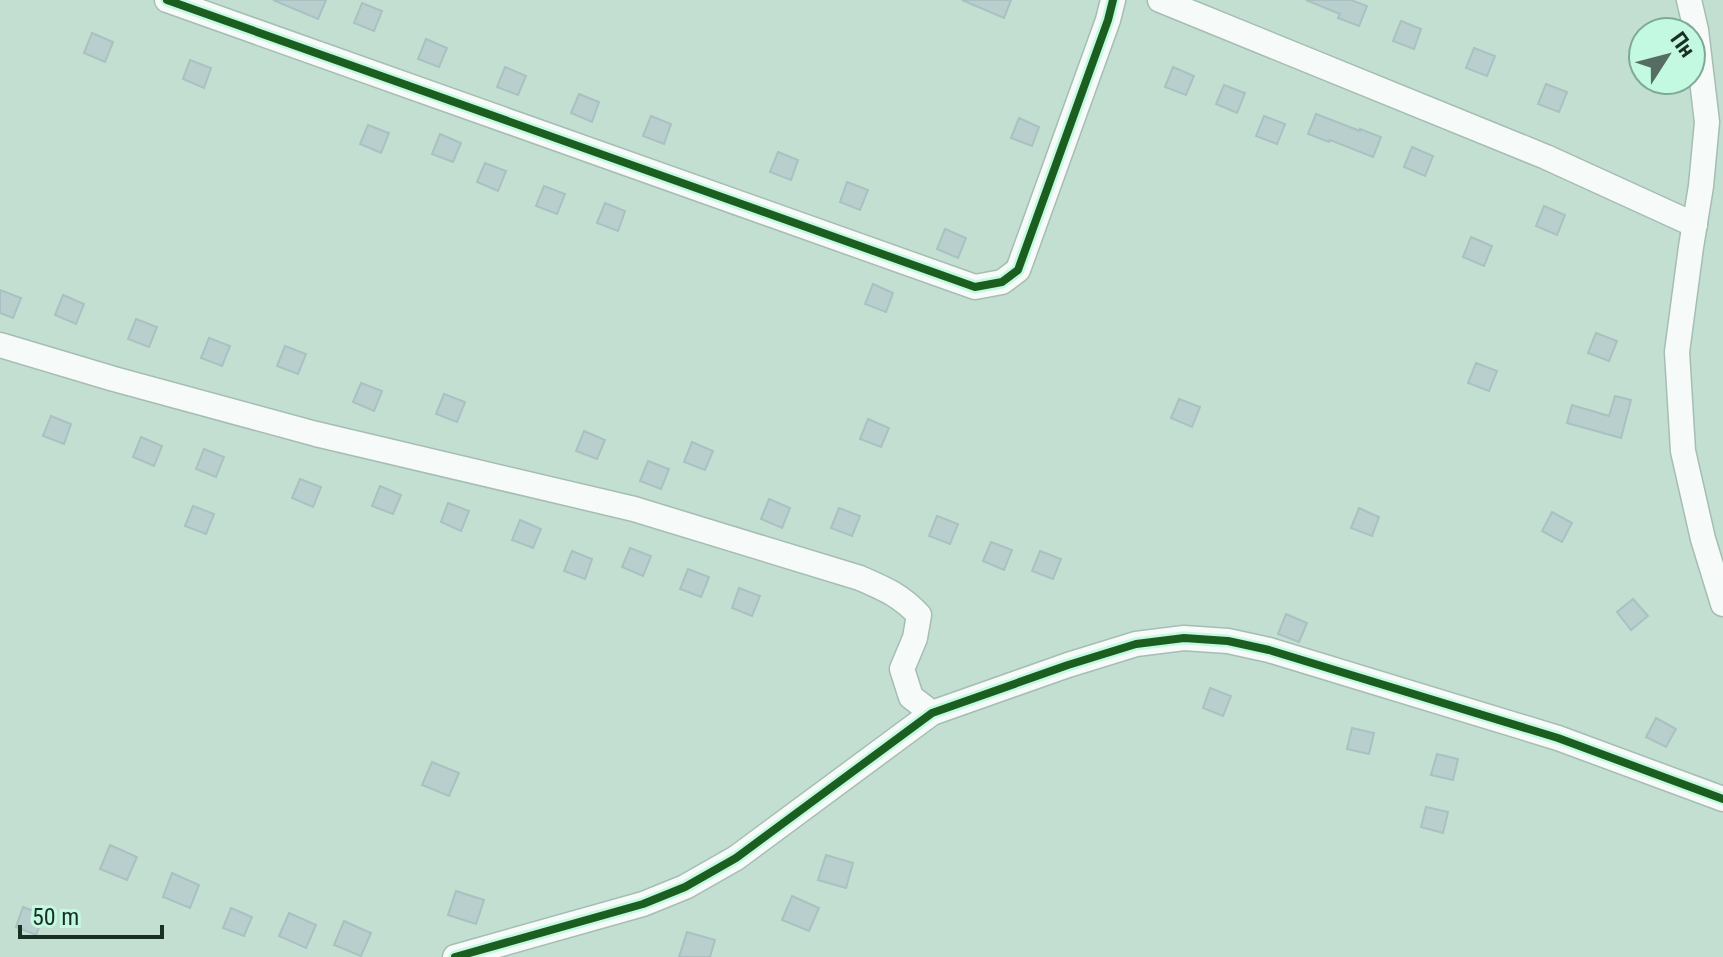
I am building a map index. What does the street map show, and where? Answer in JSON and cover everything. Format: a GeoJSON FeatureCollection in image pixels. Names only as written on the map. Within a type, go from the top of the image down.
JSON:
{"type":"FeatureCollection","features":[{"type":"Feature","properties":{"kind":"street"},"geometry":{"type":"LineString","coordinates":[[167,0],[975,287],[1002,282],[1018,270],[1113,0]]}},
{"type":"Feature","properties":{"kind":"street"},"geometry":{"type":"LineString","coordinates":[[1160,0],[1546,157],[1695,225]]}},
{"type":"Feature","properties":{"kind":"street"},"geometry":{"type":"LineString","coordinates":[[1689,0],[1696,30],[1707,122],[1677,352],[1683,451],[1703,539],[1723,604]]}},
{"type":"Feature","properties":{"kind":"street"},"geometry":{"type":"LineString","coordinates":[[0,345],[316,434],[634,509],[860,578],[905,600],[919,615],[915,638],[902,669],[911,697],[932,713]]}},
{"type":"Feature","properties":{"kind":"street"},"geometry":{"type":"LineString","coordinates":[[455,957],[643,904],[685,887],[736,858],[932,713],[1136,644],[1184,638],[1228,641],[1269,650],[1558,738],[1723,799]]}},
{"type":"Feature","properties":{"kind":"building"},"geometry":{"type":"Polygon","coordinates":[[[273,0],[326,0],[318,19],[273,0]]]}},
{"type":"Feature","properties":{"kind":"building"},"geometry":{"type":"Polygon","coordinates":[[[962,0],[1011,0],[1004,18],[962,0]]]}},
{"type":"Feature","properties":{"kind":"building"},"geometry":{"type":"Polygon","coordinates":[[[1306,0],[1351,0],[1367,6],[1359,26],[1338,18],[1340,14],[1306,0]]]}},
{"type":"Feature","properties":{"kind":"building"},"geometry":{"type":"Polygon","coordinates":[[[362,3],[382,11],[374,31],[354,23],[362,3]]]}},
{"type":"Feature","properties":{"kind":"building"},"geometry":{"type":"Polygon","coordinates":[[[1401,21],[1421,29],[1414,49],[1393,41],[1401,21]]]}},
{"type":"Feature","properties":{"kind":"building"},"geometry":{"type":"Polygon","coordinates":[[[92,33],[113,42],[105,62],[84,53],[92,33]]]}},
{"type":"Feature","properties":{"kind":"building"},"geometry":{"type":"Polygon","coordinates":[[[426,39],[447,48],[439,67],[418,59],[426,39]]]}},
{"type":"Feature","properties":{"kind":"building"},"geometry":{"type":"Polygon","coordinates":[[[1474,48],[1495,56],[1487,76],[1466,68],[1474,48]]]}},
{"type":"Feature","properties":{"kind":"building"},"geometry":{"type":"Polygon","coordinates":[[[190,60],[211,68],[204,88],[183,79],[190,60]]]}},
{"type":"Feature","properties":{"kind":"building"},"geometry":{"type":"Polygon","coordinates":[[[505,67],[526,76],[518,95],[497,87],[505,67]]]}},
{"type":"Feature","properties":{"kind":"building"},"geometry":{"type":"Polygon","coordinates":[[[1173,67],[1194,76],[1186,95],[1165,87],[1173,67]]]}},
{"type":"Feature","properties":{"kind":"building"},"geometry":{"type":"Polygon","coordinates":[[[1546,84],[1567,92],[1559,112],[1538,104],[1546,84]]]}},
{"type":"Feature","properties":{"kind":"building"},"geometry":{"type":"Polygon","coordinates":[[[1224,85],[1245,93],[1237,113],[1216,104],[1224,85]]]}},
{"type":"Feature","properties":{"kind":"building"},"geometry":{"type":"Polygon","coordinates":[[[579,94],[599,102],[592,122],[571,113],[579,94]]]}},
{"type":"Feature","properties":{"kind":"building"},"geometry":{"type":"Polygon","coordinates":[[[1316,114],[1381,137],[1373,157],[1308,134],[1316,114]]]}},
{"type":"Feature","properties":{"kind":"building"},"geometry":{"type":"Polygon","coordinates":[[[651,116],[671,124],[664,144],[643,136],[651,116]]]}},
{"type":"Feature","properties":{"kind":"building"},"geometry":{"type":"Polygon","coordinates":[[[1264,116],[1285,124],[1277,144],[1256,136],[1264,116]]]}},
{"type":"Feature","properties":{"kind":"building"},"geometry":{"type":"Polygon","coordinates":[[[1019,118],[1039,127],[1032,146],[1011,138],[1019,118]]]}},
{"type":"Feature","properties":{"kind":"building"},"geometry":{"type":"Polygon","coordinates":[[[368,125],[389,133],[381,153],[360,144],[368,125]]]}},
{"type":"Feature","properties":{"kind":"building"},"geometry":{"type":"Polygon","coordinates":[[[440,134],[461,143],[453,162],[432,154],[440,134]]]}},
{"type":"Feature","properties":{"kind":"building"},"geometry":{"type":"Polygon","coordinates":[[[1412,147],[1433,156],[1425,176],[1404,167],[1412,147]]]}},
{"type":"Feature","properties":{"kind":"building"},"geometry":{"type":"Polygon","coordinates":[[[778,152],[798,160],[791,180],[770,172],[778,152]]]}},
{"type":"Feature","properties":{"kind":"building"},"geometry":{"type":"Polygon","coordinates":[[[485,163],[506,171],[498,191],[477,182],[485,163]]]}},
{"type":"Feature","properties":{"kind":"building"},"geometry":{"type":"Polygon","coordinates":[[[847,182],[868,190],[860,210],[840,202],[847,182]]]}},
{"type":"Feature","properties":{"kind":"building"},"geometry":{"type":"Polygon","coordinates":[[[544,186],[565,194],[557,214],[536,206],[544,186]]]}},
{"type":"Feature","properties":{"kind":"building"},"geometry":{"type":"Polygon","coordinates":[[[605,203],[625,211],[618,231],[597,223],[605,203]]]}},
{"type":"Feature","properties":{"kind":"building"},"geometry":{"type":"Polygon","coordinates":[[[1544,206],[1565,215],[1557,235],[1536,226],[1544,206]]]}},
{"type":"Feature","properties":{"kind":"building"},"geometry":{"type":"Polygon","coordinates":[[[945,229],[966,238],[958,258],[937,249],[945,229]]]}},
{"type":"Feature","properties":{"kind":"building"},"geometry":{"type":"Polygon","coordinates":[[[1471,237],[1492,246],[1484,266],[1463,257],[1471,237]]]}},
{"type":"Feature","properties":{"kind":"building"},"geometry":{"type":"Polygon","coordinates":[[[873,284],[893,293],[886,312],[865,304],[873,284]]]}},
{"type":"Feature","properties":{"kind":"building"},"geometry":{"type":"Polygon","coordinates":[[[0,290],[21,298],[13,318],[0,313],[0,290]]]}},
{"type":"Feature","properties":{"kind":"building"},"geometry":{"type":"Polygon","coordinates":[[[63,295],[84,304],[76,324],[55,315],[63,295]]]}},
{"type":"Feature","properties":{"kind":"building"},"geometry":{"type":"Polygon","coordinates":[[[136,319],[157,327],[149,347],[128,339],[136,319]]]}},
{"type":"Feature","properties":{"kind":"building"},"geometry":{"type":"Polygon","coordinates":[[[1596,333],[1617,341],[1609,361],[1588,353],[1596,333]]]}},
{"type":"Feature","properties":{"kind":"building"},"geometry":{"type":"Polygon","coordinates":[[[209,338],[230,346],[222,366],[201,358],[209,338]]]}},
{"type":"Feature","properties":{"kind":"building"},"geometry":{"type":"Polygon","coordinates":[[[285,346],[306,354],[298,374],[277,366],[285,346]]]}},
{"type":"Feature","properties":{"kind":"building"},"geometry":{"type":"Polygon","coordinates":[[[1476,363],[1497,371],[1489,391],[1468,383],[1476,363]]]}},
{"type":"Feature","properties":{"kind":"building"},"geometry":{"type":"Polygon","coordinates":[[[361,383],[382,391],[374,411],[353,402],[361,383]]]}},
{"type":"Feature","properties":{"kind":"building"},"geometry":{"type":"Polygon","coordinates":[[[444,394],[465,402],[457,422],[436,414],[444,394]]]}},
{"type":"Feature","properties":{"kind":"building"},"geometry":{"type":"Polygon","coordinates":[[[1615,396],[1631,400],[1621,438],[1567,423],[1572,405],[1609,416],[1615,396]]]}},
{"type":"Feature","properties":{"kind":"building"},"geometry":{"type":"Polygon","coordinates":[[[1179,399],[1200,407],[1192,427],[1171,418],[1179,399]]]}},
{"type":"Feature","properties":{"kind":"building"},"geometry":{"type":"Polygon","coordinates":[[[51,416],[71,424],[64,444],[43,436],[51,416]]]}},
{"type":"Feature","properties":{"kind":"building"},"geometry":{"type":"Polygon","coordinates":[[[868,419],[889,428],[881,447],[860,439],[868,419]]]}},
{"type":"Feature","properties":{"kind":"building"},"geometry":{"type":"Polygon","coordinates":[[[584,431],[605,440],[597,459],[576,451],[584,431]]]}},
{"type":"Feature","properties":{"kind":"building"},"geometry":{"type":"Polygon","coordinates":[[[141,437],[162,446],[154,466],[133,457],[141,437]]]}},
{"type":"Feature","properties":{"kind":"building"},"geometry":{"type":"Polygon","coordinates":[[[692,442],[713,451],[705,470],[684,462],[692,442]]]}},
{"type":"Feature","properties":{"kind":"building"},"geometry":{"type":"Polygon","coordinates":[[[204,449],[224,457],[216,477],[196,469],[204,449]]]}},
{"type":"Feature","properties":{"kind":"building"},"geometry":{"type":"Polygon","coordinates":[[[648,461],[669,469],[661,489],[640,481],[648,461]]]}},
{"type":"Feature","properties":{"kind":"building"},"geometry":{"type":"Polygon","coordinates":[[[300,479],[321,487],[313,507],[292,498],[300,479]]]}},
{"type":"Feature","properties":{"kind":"building"},"geometry":{"type":"Polygon","coordinates":[[[380,486],[401,495],[393,514],[372,506],[380,486]]]}},
{"type":"Feature","properties":{"kind":"building"},"geometry":{"type":"Polygon","coordinates":[[[769,499],[790,508],[782,528],[761,519],[769,499]]]}},
{"type":"Feature","properties":{"kind":"building"},"geometry":{"type":"Polygon","coordinates":[[[448,503],[469,511],[461,531],[441,522],[448,503]]]}},
{"type":"Feature","properties":{"kind":"building"},"geometry":{"type":"Polygon","coordinates":[[[193,506],[214,514],[206,534],[185,526],[193,506]]]}},
{"type":"Feature","properties":{"kind":"building"},"geometry":{"type":"Polygon","coordinates":[[[839,508],[860,516],[852,536],[831,528],[839,508]]]}},
{"type":"Feature","properties":{"kind":"building"},"geometry":{"type":"Polygon","coordinates":[[[1359,508],[1379,517],[1372,536],[1351,528],[1359,508]]]}},
{"type":"Feature","properties":{"kind":"building"},"geometry":{"type":"Polygon","coordinates":[[[1552,512],[1572,523],[1562,542],[1542,531],[1552,512]]]}},
{"type":"Feature","properties":{"kind":"building"},"geometry":{"type":"Polygon","coordinates":[[[937,516],[958,524],[950,544],[929,536],[937,516]]]}},
{"type":"Feature","properties":{"kind":"building"},"geometry":{"type":"Polygon","coordinates":[[[520,520],[541,529],[533,548],[512,540],[520,520]]]}},
{"type":"Feature","properties":{"kind":"building"},"geometry":{"type":"Polygon","coordinates":[[[991,542],[1012,550],[1004,570],[983,561],[991,542]]]}},
{"type":"Feature","properties":{"kind":"building"},"geometry":{"type":"Polygon","coordinates":[[[630,548],[651,556],[643,576],[622,567],[630,548]]]}},
{"type":"Feature","properties":{"kind":"building"},"geometry":{"type":"Polygon","coordinates":[[[572,551],[592,559],[585,579],[564,571],[572,551]]]}},
{"type":"Feature","properties":{"kind":"building"},"geometry":{"type":"Polygon","coordinates":[[[1040,551],[1061,559],[1053,579],[1032,571],[1040,551]]]}},
{"type":"Feature","properties":{"kind":"building"},"geometry":{"type":"Polygon","coordinates":[[[688,569],[709,577],[701,597],[680,589],[688,569]]]}},
{"type":"Feature","properties":{"kind":"building"},"geometry":{"type":"Polygon","coordinates":[[[739,588],[760,596],[752,616],[732,608],[739,588]]]}},
{"type":"Feature","properties":{"kind":"building"},"geometry":{"type":"Polygon","coordinates":[[[1633,599],[1648,616],[1631,630],[1617,612],[1633,599]]]}},
{"type":"Feature","properties":{"kind":"building"},"geometry":{"type":"Polygon","coordinates":[[[1286,614],[1307,623],[1299,642],[1278,634],[1286,614]]]}},
{"type":"Feature","properties":{"kind":"building"},"geometry":{"type":"Polygon","coordinates":[[[1210,688],[1231,696],[1223,716],[1203,708],[1210,688]]]}},
{"type":"Feature","properties":{"kind":"building"},"geometry":{"type":"Polygon","coordinates":[[[1656,718],[1676,729],[1666,747],[1646,737],[1656,718]]]}},
{"type":"Feature","properties":{"kind":"building"},"geometry":{"type":"Polygon","coordinates":[[[1352,728],[1374,733],[1369,754],[1347,749],[1352,728]]]}},
{"type":"Feature","properties":{"kind":"building"},"geometry":{"type":"Polygon","coordinates":[[[1437,754],[1458,759],[1453,780],[1431,775],[1437,754]]]}},
{"type":"Feature","properties":{"kind":"building"},"geometry":{"type":"Polygon","coordinates":[[[432,762],[459,773],[449,796],[422,785],[432,762]]]}},
{"type":"Feature","properties":{"kind":"building"},"geometry":{"type":"Polygon","coordinates":[[[1426,807],[1448,812],[1443,833],[1421,827],[1426,807]]]}},
{"type":"Feature","properties":{"kind":"building"},"geometry":{"type":"Polygon","coordinates":[[[110,845],[137,857],[127,880],[100,869],[110,845]]]}},
{"type":"Feature","properties":{"kind":"building"},"geometry":{"type":"Polygon","coordinates":[[[826,855],[853,863],[846,888],[818,880],[826,855]]]}},
{"type":"Feature","properties":{"kind":"building"},"geometry":{"type":"Polygon","coordinates":[[[172,873],[199,885],[190,908],[163,897],[172,873]]]}},
{"type":"Feature","properties":{"kind":"building"},"geometry":{"type":"Polygon","coordinates":[[[456,891],[484,900],[476,924],[448,915],[456,891]]]}},
{"type":"Feature","properties":{"kind":"building"},"geometry":{"type":"Polygon","coordinates":[[[792,896],[819,908],[809,931],[782,920],[792,896]]]}},
{"type":"Feature","properties":{"kind":"building"},"geometry":{"type":"Polygon","coordinates":[[[23,907],[44,915],[36,935],[16,927],[23,907]]]}},
{"type":"Feature","properties":{"kind":"building"},"geometry":{"type":"Polygon","coordinates":[[[231,908],[252,917],[244,936],[223,928],[231,908]]]}},
{"type":"Feature","properties":{"kind":"building"},"geometry":{"type":"Polygon","coordinates":[[[289,913],[316,925],[306,948],[279,936],[289,913]]]}},
{"type":"Feature","properties":{"kind":"building"},"geometry":{"type":"Polygon","coordinates":[[[344,921],[371,933],[361,956],[334,945],[344,921]]]}},
{"type":"Feature","properties":{"kind":"building"},"geometry":{"type":"Polygon","coordinates":[[[687,932],[715,940],[710,957],[679,957],[687,932]]]}},
{"type":"Feature","properties":{"kind":"cycle path"},"geometry":{"type":"LineString","coordinates":[[167,0],[975,287],[1002,282],[1018,270],[1113,0]]}},
{"type":"Feature","properties":{"kind":"cycle path"},"geometry":{"type":"LineString","coordinates":[[455,957],[643,904],[685,887],[736,858],[932,713],[1136,644],[1184,638],[1228,641],[1269,650],[1558,738],[1723,799]]}}]}
